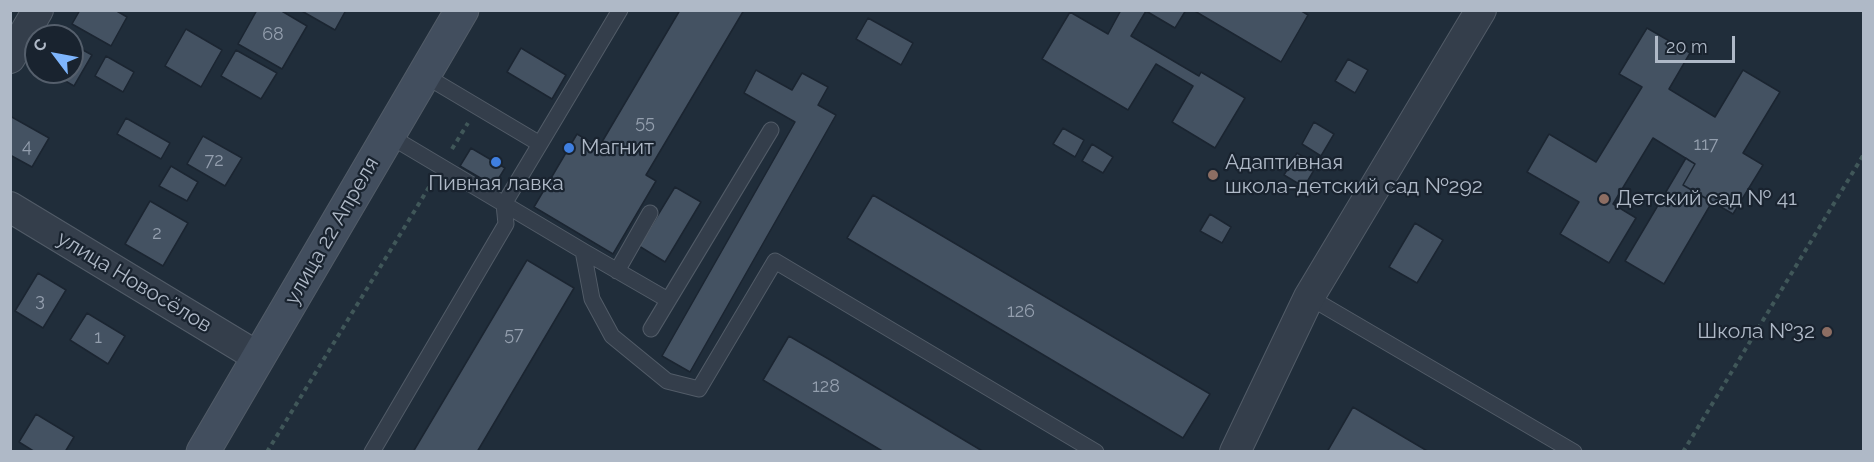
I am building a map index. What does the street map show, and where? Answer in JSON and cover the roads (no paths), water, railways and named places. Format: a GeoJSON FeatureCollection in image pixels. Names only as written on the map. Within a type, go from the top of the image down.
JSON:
{"type":"FeatureCollection","features":[{"type":"Feature","properties":{"kind":"main road","name":"улица 22 Апреля"},"geometry":{"type":"LineString","coordinates":[[203,452],[462,10]]}},
{"type":"Feature","properties":{"kind":"street"},"geometry":{"type":"LineString","coordinates":[[10,58],[38,10]]}},
{"type":"Feature","properties":{"kind":"street"},"geometry":{"type":"LineString","coordinates":[[1242,449],[1309,297],[1481,10]]}},
{"type":"Feature","properties":{"kind":"street","name":"улица Новосёлов"},"geometry":{"type":"LineString","coordinates":[[10,207],[258,357]]}},
{"type":"Feature","properties":{"kind":"lane"},"geometry":{"type":"LineString","coordinates":[[372,452],[506,225],[504,204],[620,10]]}},
{"type":"Feature","properties":{"kind":"lane"},"geometry":{"type":"LineString","coordinates":[[424,75],[540,144]]}},
{"type":"Feature","properties":{"kind":"lane"},"geometry":{"type":"LineString","coordinates":[[651,329],[771,130]]}},
{"type":"Feature","properties":{"kind":"lane"},"geometry":{"type":"LineString","coordinates":[[388,135],[669,300]]}},
{"type":"Feature","properties":{"kind":"lane"},"geometry":{"type":"LineString","coordinates":[[617,271],[650,213]]}},
{"type":"Feature","properties":{"kind":"lane"},"geometry":{"type":"LineString","coordinates":[[583,251],[592,299],[612,336],[667,381],[699,388],[775,261],[1096,452]]}},
{"type":"Feature","properties":{"kind":"lane"},"geometry":{"type":"LineString","coordinates":[[1309,297],[1574,452]]}},
{"type":"Feature","properties":{"kind":"place","name":"Магнит"},"geometry":{"type":"Point","coordinates":[569,148]}},
{"type":"Feature","properties":{"kind":"place","name":"Пивная лавка"},"geometry":{"type":"Point","coordinates":[496,162]}},
{"type":"Feature","properties":{"kind":"place","name":"Адаптивная школа-детский сад №292"},"geometry":{"type":"Point","coordinates":[1213,175]}},
{"type":"Feature","properties":{"kind":"place","name":"Детский сад № 41"},"geometry":{"type":"Point","coordinates":[1604,199]}},
{"type":"Feature","properties":{"kind":"place","name":"Школа №32"},"geometry":{"type":"Point","coordinates":[1827,332]}}]}
